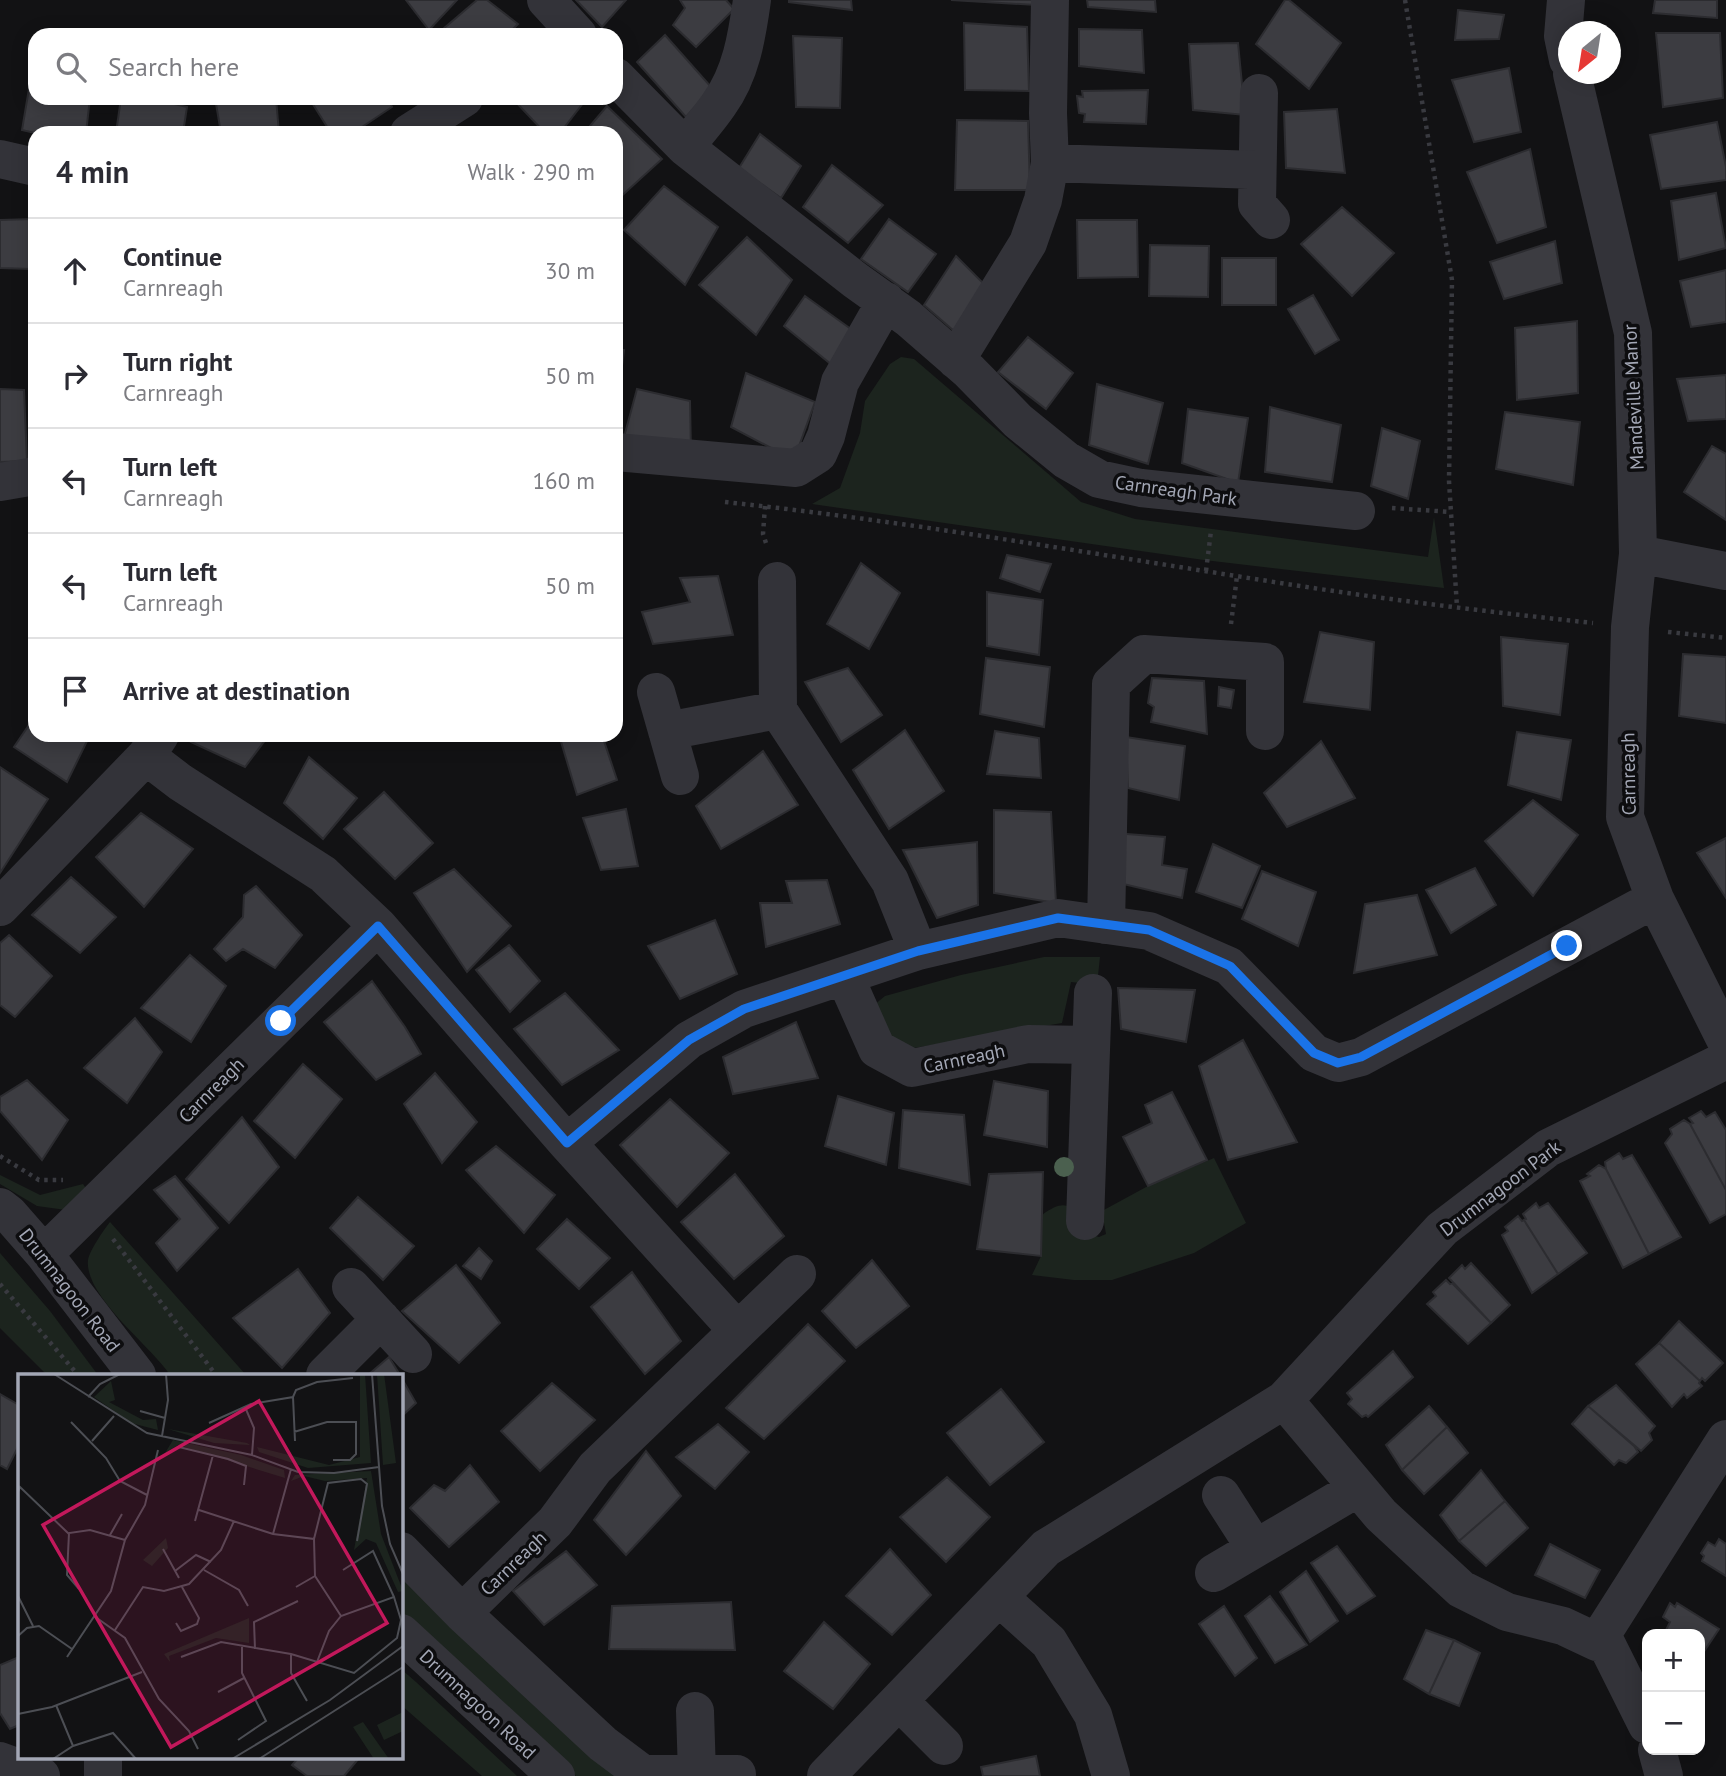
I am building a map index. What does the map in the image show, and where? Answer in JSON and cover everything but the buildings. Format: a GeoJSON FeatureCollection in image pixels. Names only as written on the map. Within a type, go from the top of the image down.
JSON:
{"type":"FeatureCollection","features":[{"type":"Feature","properties":{"kind":"street"},"geometry":{"type":"LineString","coordinates":[[685,147],[721,102],[740,62],[748,29],[751,0]]}},
{"type":"Feature","properties":{"kind":"street"},"geometry":{"type":"LineString","coordinates":[[956,360],[1028,243],[1043,200],[1049,163],[1050,0]]}},
{"type":"Feature","properties":{"kind":"street"},"geometry":{"type":"LineString","coordinates":[[1564,21],[1566,0]]}},
{"type":"Feature","properties":{"kind":"street","name":"Carnreagh Park"},"geometry":{"type":"LineString","coordinates":[[623,84],[685,147],[908,318],[956,360],[1018,421],[1066,460],[1099,479],[1141,488],[1356,511]]}},
{"type":"Feature","properties":{"kind":"street","name":"Mandeville Manor"},"geometry":{"type":"LineString","coordinates":[[1574,84],[1633,333],[1639,554]]}},
{"type":"Feature","properties":{"kind":"street"},"geometry":{"type":"LineString","coordinates":[[1259,93],[1257,204],[1271,220]]}},
{"type":"Feature","properties":{"kind":"street"},"geometry":{"type":"LineString","coordinates":[[420,126],[453,105]]}},
{"type":"Feature","properties":{"kind":"street"},"geometry":{"type":"LineString","coordinates":[[0,159],[28,165]]}},
{"type":"Feature","properties":{"kind":"street"},"geometry":{"type":"LineString","coordinates":[[1049,163],[1256,170]]}},
{"type":"Feature","properties":{"kind":"street"},"geometry":{"type":"LineString","coordinates":[[623,453],[796,468],[818,454],[826,436],[840,382],[886,301]]}},
{"type":"Feature","properties":{"kind":"street"},"geometry":{"type":"LineString","coordinates":[[0,482],[28,477]]}},
{"type":"Feature","properties":{"kind":"street"},"geometry":{"type":"LineString","coordinates":[[1639,554],[1726,571]]}},
{"type":"Feature","properties":{"kind":"street","name":"Carnreagh"},"geometry":{"type":"LineString","coordinates":[[1639,554],[1630,627],[1625,817],[1655,899]]}},
{"type":"Feature","properties":{"kind":"street"},"geometry":{"type":"LineString","coordinates":[[777,580],[778,710],[890,881],[918,951]]}},
{"type":"Feature","properties":{"kind":"street"},"geometry":{"type":"LineString","coordinates":[[1106,925],[1111,684],[1144,654],[1265,662],[1265,731]]}},
{"type":"Feature","properties":{"kind":"street"},"geometry":{"type":"LineString","coordinates":[[656,692],[680,776]]}},
{"type":"Feature","properties":{"kind":"street"},"geometry":{"type":"LineString","coordinates":[[667,731],[778,710]]}},
{"type":"Feature","properties":{"kind":"street"},"geometry":{"type":"LineString","coordinates":[[0,907],[153,745],[180,782],[323,874],[378,926],[567,1143],[737,1330]]}},
{"type":"Feature","properties":{"kind":"street"},"geometry":{"type":"LineString","coordinates":[[567,1143],[689,1040],[744,1009],[918,951],[1058,918],[1149,930],[1230,966],[1314,1053],[1338,1063],[1361,1057],[1655,899],[1726,1041]]}},
{"type":"Feature","properties":{"kind":"street","name":"Carnreagh"},"geometry":{"type":"LineString","coordinates":[[44,1254],[378,926]]}},
{"type":"Feature","properties":{"kind":"street","name":"Carnreagh"},"geometry":{"type":"LineString","coordinates":[[845,977],[877,1049],[912,1068],[1028,1044],[1091,1045]]}},
{"type":"Feature","properties":{"kind":"street"},"geometry":{"type":"LineString","coordinates":[[1085,1221],[1093,993]]}},
{"type":"Feature","properties":{"kind":"street","name":"Drumnagoon Park"},"geometry":{"type":"LineString","coordinates":[[826,1776],[1046,1548],[1284,1400],[1442,1229],[1548,1148],[1726,1060]]}},
{"type":"Feature","properties":{"kind":"street","name":"Drumnagoon Road"},"geometry":{"type":"LineString","coordinates":[[0,1208],[9,1214],[44,1254],[136,1374]]}},
{"type":"Feature","properties":{"kind":"street","name":"Carnreagh"},"geometry":{"type":"LineString","coordinates":[[462,1613],[555,1522],[596,1468],[797,1274]]}},
{"type":"Feature","properties":{"kind":"street"},"geometry":{"type":"LineString","coordinates":[[351,1287],[413,1354]]}},
{"type":"Feature","properties":{"kind":"street"},"geometry":{"type":"LineString","coordinates":[[326,1374],[381,1319]]}},
{"type":"Feature","properties":{"kind":"street"},"geometry":{"type":"LineString","coordinates":[[1284,1400],[1381,1515],[1461,1590],[1507,1612],[1563,1626],[1597,1642],[1726,1439]]}},
{"type":"Feature","properties":{"kind":"street"},"geometry":{"type":"LineString","coordinates":[[1214,1573],[1358,1488]]}},
{"type":"Feature","properties":{"kind":"street"},"geometry":{"type":"LineString","coordinates":[[1221,1495],[1255,1548]]}},
{"type":"Feature","properties":{"kind":"street"},"geometry":{"type":"LineString","coordinates":[[402,1552],[462,1613],[603,1744],[643,1774],[737,1774]]}},
{"type":"Feature","properties":{"kind":"street"},"geometry":{"type":"LineString","coordinates":[[999,1598],[1049,1642],[1093,1715],[1111,1776]]}},
{"type":"Feature","properties":{"kind":"street","name":"Drumnagoon Road"},"geometry":{"type":"LineString","coordinates":[[402,1634],[556,1776]]}},
{"type":"Feature","properties":{"kind":"street"},"geometry":{"type":"LineString","coordinates":[[1602,1634],[1642,1715]]}},
{"type":"Feature","properties":{"kind":"street"},"geometry":{"type":"LineString","coordinates":[[899,1701],[944,1746]]}},
{"type":"Feature","properties":{"kind":"street"},"geometry":{"type":"LineString","coordinates":[[695,1711],[697,1774]]}},
{"type":"Feature","properties":{"kind":"street"},"geometry":{"type":"LineString","coordinates":[[1658,1755],[1664,1776]]}},
{"type":"Feature","properties":{"kind":"street"},"geometry":{"type":"LineString","coordinates":[[103,1758],[103,1776]]}},
{"type":"Feature","properties":{"kind":"street"},"geometry":{"type":"LineString","coordinates":[[0,1761],[41,1776]]}},
{"type":"Feature","properties":{"kind":"path"},"geometry":{"type":"LineString","coordinates":[[1405,0],[1452,280],[1449,481],[1457,607]]}},
{"type":"Feature","properties":{"kind":"path"},"geometry":{"type":"LineString","coordinates":[[724,502],[797,509],[1457,607],[1726,638]]}},
{"type":"Feature","properties":{"kind":"path"},"geometry":{"type":"LineString","coordinates":[[1356,511],[1402,508],[1451,512]]}},
{"type":"Feature","properties":{"kind":"path"},"geometry":{"type":"LineString","coordinates":[[1227,659],[1237,576]]}},
{"type":"Feature","properties":{"kind":"path"},"geometry":{"type":"LineString","coordinates":[[0,1156],[39,1180],[60,1181],[81,1170],[122,1216],[106,1230],[215,1374]]}},
{"type":"Feature","properties":{"kind":"path"},"geometry":{"type":"LineString","coordinates":[[0,1284],[77,1374]]}},
{"type":"Feature","properties":{"kind":"shaded area"},"geometry":{"type":"Polygon","coordinates":[[[901,357],[914,359],[1081,502],[1135,519],[1428,557],[1434,517],[1444,588],[1204,560],[812,504],[840,488],[860,433],[865,401],[890,364],[901,357]]]}},
{"type":"Feature","properties":{"kind":"shaded area"},"geometry":{"type":"Polygon","coordinates":[[[1044,957],[1100,957],[1097,985],[1071,982],[1062,1023],[902,1050],[881,1039],[874,1005],[885,996],[961,975],[1044,957]]]}},
{"type":"Feature","properties":{"kind":"shaded area"},"geometry":{"type":"Polygon","coordinates":[[[1214,1158],[1246,1223],[1194,1253],[1112,1280],[1074,1280],[1032,1275],[1041,1256],[1042,1215],[1051,1209],[1065,1205],[1075,1212],[1089,1234],[1099,1237],[1106,1234],[1102,1211],[1148,1186],[1214,1158]]]}},
{"type":"Feature","properties":{"kind":"shaded area"},"geometry":{"type":"Polygon","coordinates":[[[0,1175],[40,1195],[83,1184],[89,1193],[66,1210],[37,1206],[0,1184],[0,1175]]]}},
{"type":"Feature","properties":{"kind":"shaded area"},"geometry":{"type":"Polygon","coordinates":[[[110,1222],[245,1374],[169,1374],[107,1305],[96,1289],[88,1260],[110,1222]]]}},
{"type":"Feature","properties":{"kind":"shaded area"},"geometry":{"type":"Polygon","coordinates":[[[0,1253],[50,1311],[97,1374],[46,1374],[0,1328],[0,1253]]]}},
{"type":"Feature","properties":{"kind":"shaded area"},"geometry":{"type":"Polygon","coordinates":[[[402,1570],[619,1776],[576,1776],[402,1613],[402,1570]]]}},
{"type":"Feature","properties":{"kind":"shaded area"},"geometry":{"type":"Polygon","coordinates":[[[402,1670],[517,1776],[482,1776],[402,1706],[402,1670]]]}},
{"type":"Feature","properties":{"kind":"route"},"geometry":{"type":"LineString","coordinates":[[281,1021],[378,926],[567,1143],[689,1040],[744,1009],[918,951],[1058,918],[1149,930],[1230,966],[1314,1053],[1338,1063],[1361,1057],[1567,946]]}}]}
